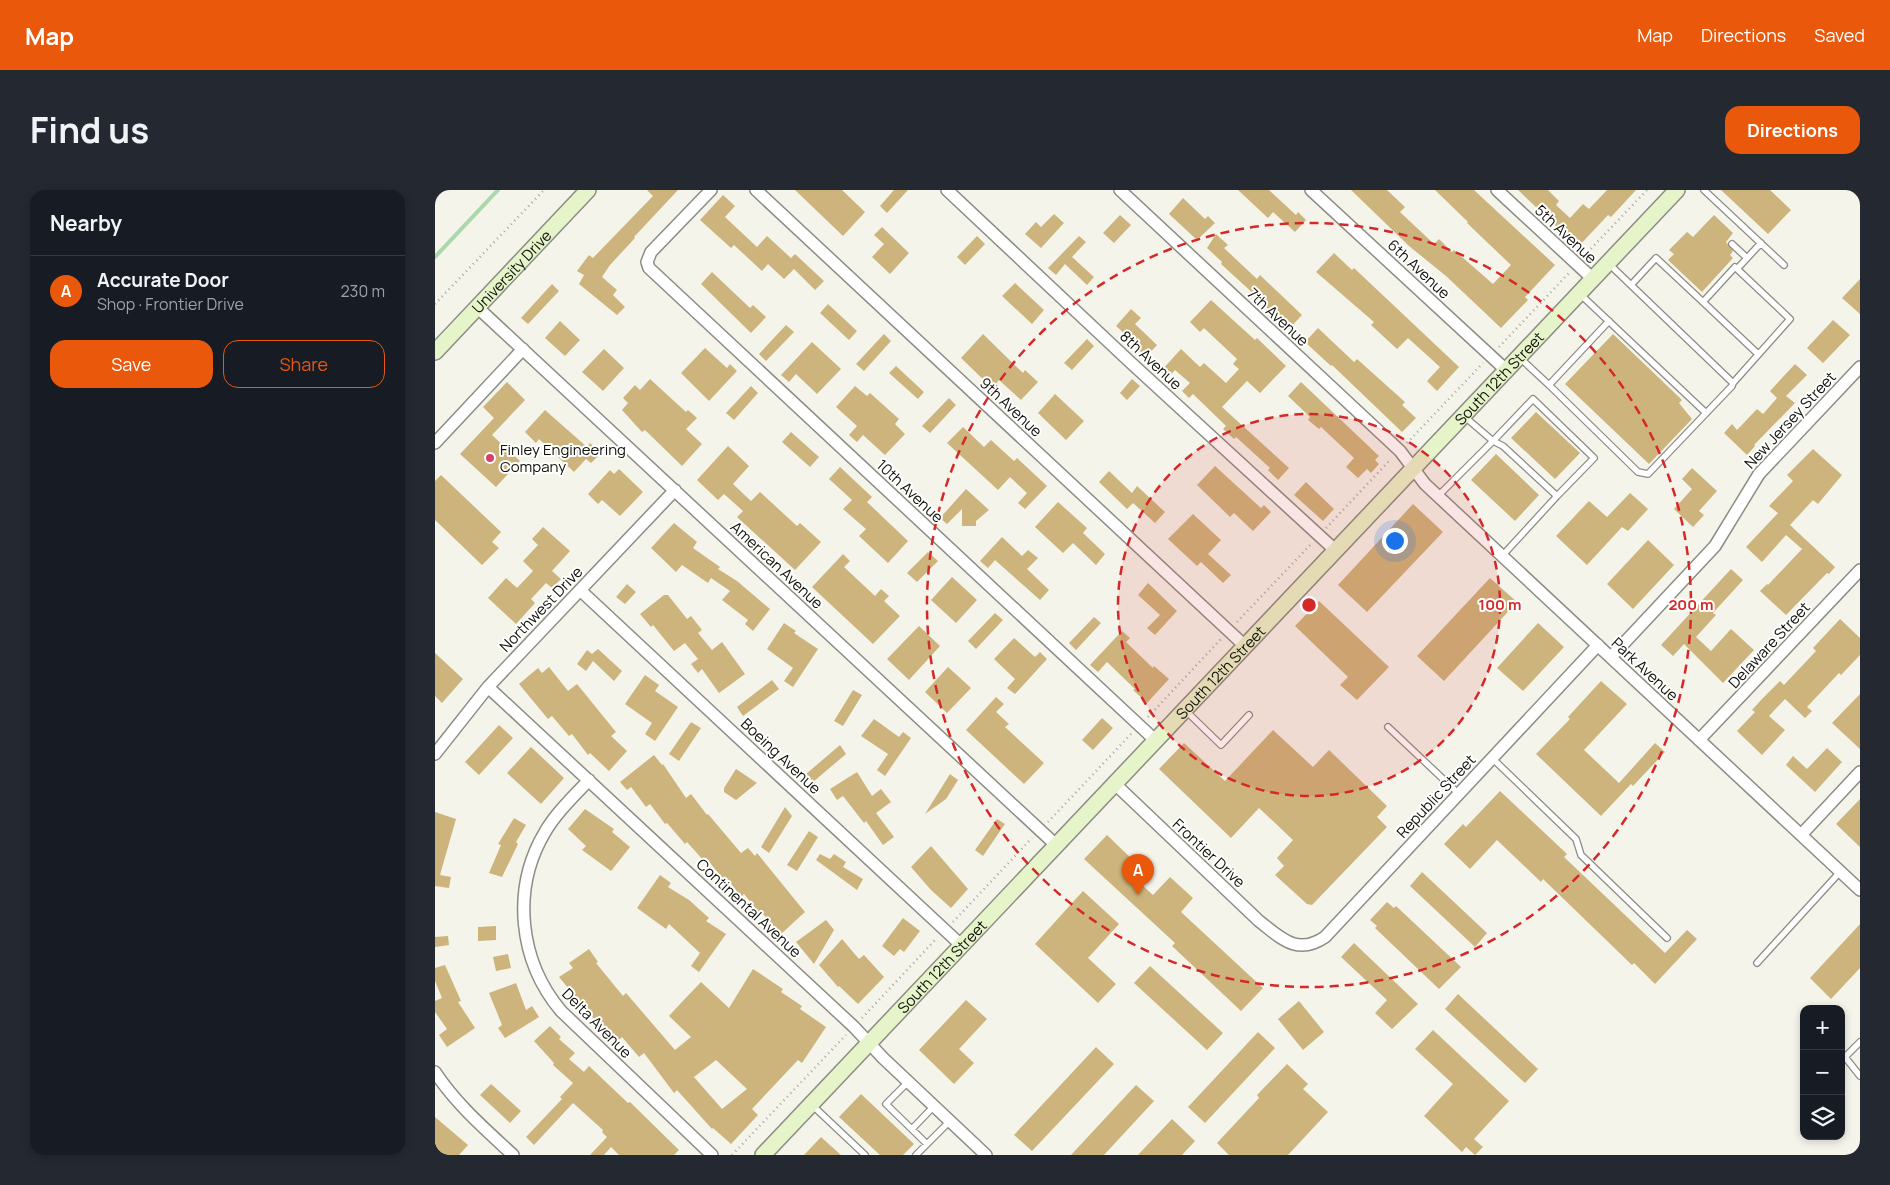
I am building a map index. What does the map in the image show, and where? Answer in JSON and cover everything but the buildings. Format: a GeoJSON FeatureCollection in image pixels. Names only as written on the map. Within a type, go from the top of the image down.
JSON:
{"type":"FeatureCollection","features":[{"type":"Feature","properties":{"kind":"street","name":"University Drive"},"geometry":{"type":"LineString","coordinates":[[435,352],[588,190]]}},
{"type":"Feature","properties":{"kind":"street","name":"10th Avenue"},"geometry":{"type":"LineString","coordinates":[[711,190],[651,252],[647,262],[653,272],[1155,740]]}},
{"type":"Feature","properties":{"kind":"street","name":"9th Avenue"},"geometry":{"type":"LineString","coordinates":[[756,190],[1245,646]]}},
{"type":"Feature","properties":{"kind":"street","name":"8th Avenue"},"geometry":{"type":"LineString","coordinates":[[947,190],[1129,361],[1335,550]]}},
{"type":"Feature","properties":{"kind":"street","name":"7th Avenue"},"geometry":{"type":"LineString","coordinates":[[1120,190],[1399,451],[1413,468]]}},
{"type":"Feature","properties":{"kind":"street","name":"6th Avenue"},"geometry":{"type":"LineString","coordinates":[[1311,190],[1506,370]]}},
{"type":"Feature","properties":{"kind":"street","name":"5th Avenue"},"geometry":{"type":"LineString","coordinates":[[1497,190],[1593,279]]}},
{"type":"Feature","properties":{"kind":"street","name":"South 12th Street"},"geometry":{"type":"LineString","coordinates":[[764,1155],[1593,279],[1671,192]]}},
{"type":"Feature","properties":{"kind":"street","name":"American Avenue"},"geometry":{"type":"LineString","coordinates":[[477,307],[1056,845]]}},
{"type":"Feature","properties":{"kind":"street"},"geometry":{"type":"LineString","coordinates":[[435,443],[523,349]]}},
{"type":"Feature","properties":{"kind":"street","name":"New Jersey Street"},"geometry":{"type":"LineString","coordinates":[[1611,657],[1715,546],[1759,474],[1860,367]]}},
{"type":"Feature","properties":{"kind":"street","name":"Park Avenue"},"geometry":{"type":"LineString","coordinates":[[1413,468],[1425,484],[1860,890]]}},
{"type":"Feature","properties":{"kind":"street","name":"Northwest Drive"},"geometry":{"type":"LineString","coordinates":[[435,754],[488,687],[675,490]]}},
{"type":"Feature","properties":{"kind":"street","name":"Delaware Street"},"geometry":{"type":"LineString","coordinates":[[1699,740],[1860,570]]}},
{"type":"Feature","properties":{"kind":"street","name":"Boeing Avenue"},"geometry":{"type":"LineString","coordinates":[[580,590],[961,945]]}},
{"type":"Feature","properties":{"kind":"street","name":"Republic Street"},"geometry":{"type":"LineString","coordinates":[[1285,941],[1300,946],[1315,944],[1325,937],[1598,645]]}},
{"type":"Feature","properties":{"kind":"street","name":"Continental Avenue"},"geometry":{"type":"LineString","coordinates":[[488,687],[854,1026],[908,1082],[986,1155]]}},
{"type":"Feature","properties":{"kind":"street"},"geometry":{"type":"LineString","coordinates":[[1801,835],[1860,772]]}},
{"type":"Feature","properties":{"kind":"street","name":"Delta Avenue"},"geometry":{"type":"LineString","coordinates":[[589,780],[551,822],[532,860],[525,888],[524,904],[525,932],[531,960],[543,987],[561,1011],[712,1155]]}},
{"type":"Feature","properties":{"kind":"street","name":"Frontier Drive"},"geometry":{"type":"LineString","coordinates":[[1114,783],[1259,921],[1285,941]]}},
{"type":"Feature","properties":{"kind":"street"},"geometry":{"type":"LineString","coordinates":[[435,1072],[447,1090],[468,1113],[513,1155]]}},
{"type":"Feature","properties":{"kind":"lane"},"geometry":{"type":"LineString","coordinates":[[1704,190],[1784,264]]}},
{"type":"Feature","properties":{"kind":"lane"},"geometry":{"type":"LineString","coordinates":[[1703,302],[1735,267],[1737,269],[1761,243]]}},
{"type":"Feature","properties":{"kind":"lane"},"geometry":{"type":"LineString","coordinates":[[1732,244],[1747,258]]}},
{"type":"Feature","properties":{"kind":"lane"},"geometry":{"type":"LineString","coordinates":[[1631,285],[1656,258],[1758,354]]}},
{"type":"Feature","properties":{"kind":"lane"},"geometry":{"type":"LineString","coordinates":[[1608,263],[1733,382]]}},
{"type":"Feature","properties":{"kind":"lane"},"geometry":{"type":"LineString","coordinates":[[1519,357],[1638,472],[1648,474],[1707,413],[1790,319],[1737,269]]}},
{"type":"Feature","properties":{"kind":"lane"},"geometry":{"type":"LineString","coordinates":[[1579,293],[1707,413]]}},
{"type":"Feature","properties":{"kind":"lane"},"geometry":{"type":"LineString","coordinates":[[1549,384],[1609,321]]}},
{"type":"Feature","properties":{"kind":"lane"},"geometry":{"type":"LineString","coordinates":[[1438,496],[1533,400],[1594,458],[1502,556]]}},
{"type":"Feature","properties":{"kind":"lane"},"geometry":{"type":"LineString","coordinates":[[1463,415],[1493,441],[1503,446],[1557,496]]}},
{"type":"Feature","properties":{"kind":"lane"},"geometry":{"type":"LineString","coordinates":[[1185,709],[1221,745],[1249,715]]}},
{"type":"Feature","properties":{"kind":"lane"},"geometry":{"type":"LineString","coordinates":[[1388,727],[1459,794]]}},
{"type":"Feature","properties":{"kind":"lane"},"geometry":{"type":"LineString","coordinates":[[1492,758],[1577,839],[1581,855],[1667,938]]}},
{"type":"Feature","properties":{"kind":"lane"},"geometry":{"type":"LineString","coordinates":[[1757,963],[1841,872]]}},
{"type":"Feature","properties":{"kind":"lane"},"geometry":{"type":"LineString","coordinates":[[1860,1042],[1845,1058],[1860,1076]]}},
{"type":"Feature","properties":{"kind":"lane"},"geometry":{"type":"LineString","coordinates":[[908,1082],[886,1104],[927,1144]]}},
{"type":"Feature","properties":{"kind":"lane"},"geometry":{"type":"LineString","coordinates":[[811,1104],[865,1155]]}},
{"type":"Feature","properties":{"kind":"lane"},"geometry":{"type":"LineString","coordinates":[[912,1129],[934,1106]]}},
{"type":"Feature","properties":{"kind":"lane"},"geometry":{"type":"LineString","coordinates":[[916,1155],[950,1121]]}},
{"type":"Feature","properties":{"kind":"path"},"geometry":{"type":"LineString","coordinates":[[435,304],[544,190]]}},
{"type":"Feature","properties":{"kind":"path"},"geometry":{"type":"LineString","coordinates":[[732,1155],[1647,190]]}},
{"type":"Feature","properties":{"kind":"waterway"},"geometry":{"type":"LineString","coordinates":[[435,257],[498,190]]}},
{"type":"Feature","properties":{"kind":"place","name":"Finley Engineering Company"},"geometry":{"type":"Point","coordinates":[490,458]}},
{"type":"Feature","properties":{"kind":"place","name":"Accurate Door"},"geometry":{"type":"Point","coordinates":[1138,895]}}]}
